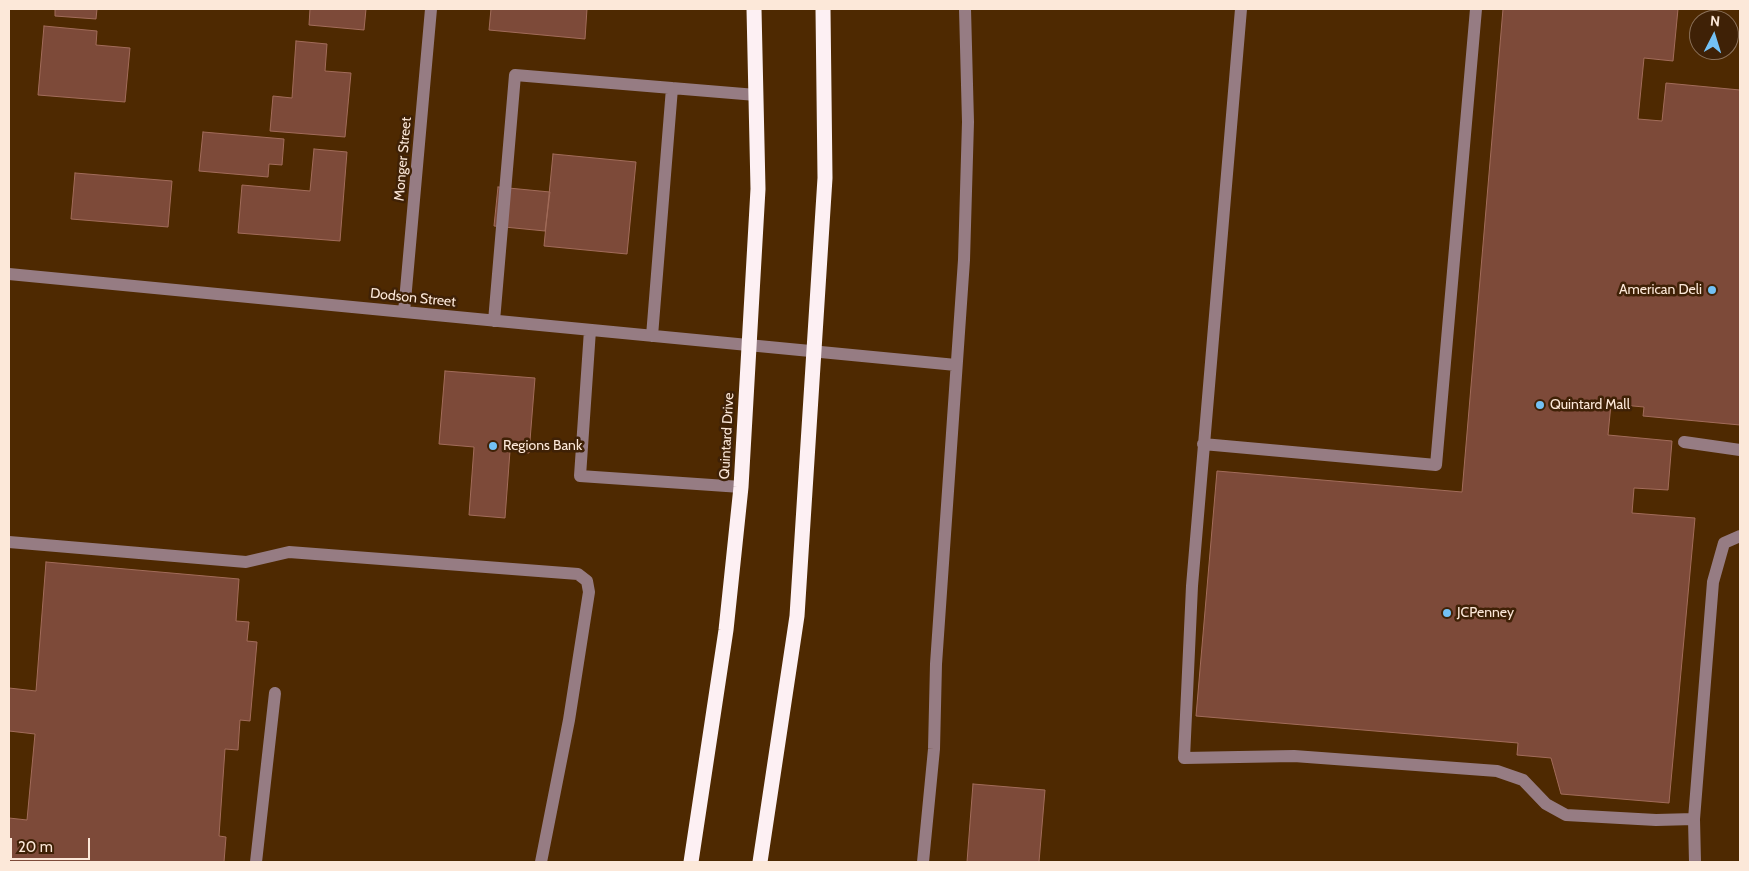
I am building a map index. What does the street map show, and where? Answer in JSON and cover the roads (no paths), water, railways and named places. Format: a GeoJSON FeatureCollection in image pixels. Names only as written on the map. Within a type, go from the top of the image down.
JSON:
{"type":"FeatureCollection","features":[{"type":"Feature","properties":{"kind":"highway","name":"Quintard Drive"},"geometry":{"type":"LineString","coordinates":[[691,862],[726,630],[741,488],[758,189],[754,9]]}},
{"type":"Feature","properties":{"kind":"highway"},"geometry":{"type":"LineString","coordinates":[[760,862],[797,616],[825,178],[823,9]]}},
{"type":"Feature","properties":{"kind":"street","name":"Monger Street"},"geometry":{"type":"LineString","coordinates":[[404,312],[431,9]]}},
{"type":"Feature","properties":{"kind":"street"},"geometry":{"type":"LineString","coordinates":[[924,862],[934,749],[936,664],[964,260],[968,122],[965,9]]}},
{"type":"Feature","properties":{"kind":"street"},"geometry":{"type":"LineString","coordinates":[[1241,9],[1192,586],[1184,758],[1294,756],[1497,771],[1523,780],[1546,804],[1566,815],[1656,820],[1694,819]]}},
{"type":"Feature","properties":{"kind":"street"},"geometry":{"type":"LineString","coordinates":[[1203,444],[1436,465],[1476,9]]}},
{"type":"Feature","properties":{"kind":"street"},"geometry":{"type":"LineString","coordinates":[[494,321],[514,75],[756,95]]}},
{"type":"Feature","properties":{"kind":"street"},"geometry":{"type":"LineString","coordinates":[[652,336],[672,88]]}},
{"type":"Feature","properties":{"kind":"street","name":"Dodson Street"},"geometry":{"type":"LineString","coordinates":[[9,274],[956,365]]}},
{"type":"Feature","properties":{"kind":"street"},"geometry":{"type":"LineString","coordinates":[[590,330],[580,476],[741,488]]}},
{"type":"Feature","properties":{"kind":"street"},"geometry":{"type":"LineString","coordinates":[[1684,442],[1740,450]]}},
{"type":"Feature","properties":{"kind":"street"},"geometry":{"type":"LineString","coordinates":[[1695,862],[1694,819],[1713,582],[1724,543],[1740,536]]}},
{"type":"Feature","properties":{"kind":"street"},"geometry":{"type":"LineString","coordinates":[[9,542],[246,562],[288,552],[578,574],[587,580],[589,592],[569,720],[541,862]]}},
{"type":"Feature","properties":{"kind":"street"},"geometry":{"type":"LineString","coordinates":[[256,862],[275,693]]}},
{"type":"Feature","properties":{"kind":"place","name":"American Deli"},"geometry":{"type":"Point","coordinates":[1712,290]}},
{"type":"Feature","properties":{"kind":"place","name":"Quintard Mall"},"geometry":{"type":"Point","coordinates":[1540,405]}},
{"type":"Feature","properties":{"kind":"place","name":"Regions Bank"},"geometry":{"type":"Point","coordinates":[493,446]}},
{"type":"Feature","properties":{"kind":"place","name":"JCPenney"},"geometry":{"type":"Point","coordinates":[1447,613]}}]}
